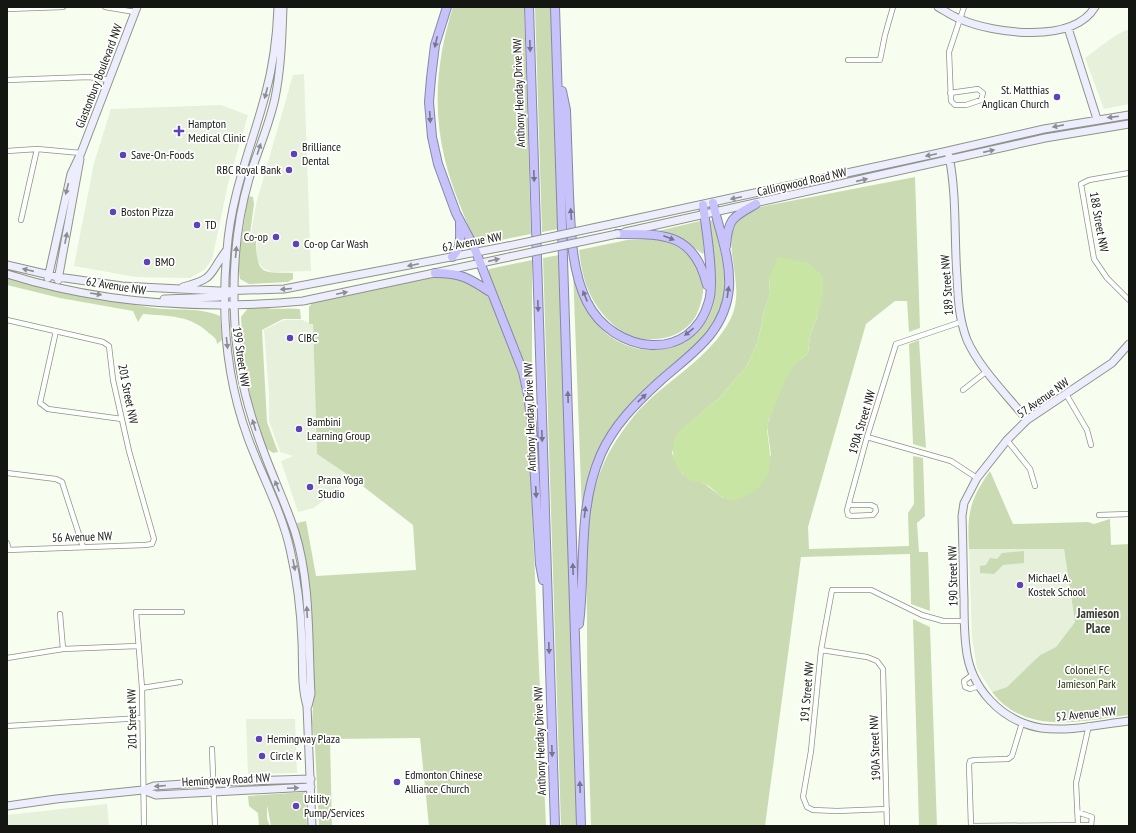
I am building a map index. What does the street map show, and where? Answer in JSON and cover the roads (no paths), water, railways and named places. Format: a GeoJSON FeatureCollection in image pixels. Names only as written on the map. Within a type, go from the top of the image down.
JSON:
{"type":"FeatureCollection","features":[{"type":"Feature","properties":{"kind":"highway"},"geometry":{"type":"LineString","coordinates":[[447,7],[435,45],[429,102],[432,137],[438,164],[460,221],[476,253],[490,292],[523,372],[532,426],[540,564],[548,609]]}},
{"type":"Feature","properties":{"kind":"highway","name":"Anthony Henday Drive NW"},"geometry":{"type":"LineString","coordinates":[[529,7],[554,826]]}},
{"type":"Feature","properties":{"kind":"highway"},"geometry":{"type":"LineString","coordinates":[[555,7],[581,826]]}},
{"type":"Feature","properties":{"kind":"highway"},"geometry":{"type":"LineString","coordinates":[[557,65],[566,110],[573,247],[580,286],[595,316],[618,336],[634,344],[648,346],[668,344],[682,338],[696,327],[705,313],[710,300],[710,271],[703,205]]}},
{"type":"Feature","properties":{"kind":"highway"},"geometry":{"type":"LineString","coordinates":[[575,648],[582,603],[586,503],[599,460],[624,416],[703,344],[719,325],[725,311],[729,288],[725,251],[713,203]]}},
{"type":"Feature","properties":{"kind":"highway"},"geometry":{"type":"LineString","coordinates":[[725,251],[727,229],[733,218],[756,204]]}},
{"type":"Feature","properties":{"kind":"highway"},"geometry":{"type":"LineString","coordinates":[[452,257],[458,249],[460,240],[460,221]]}},
{"type":"Feature","properties":{"kind":"highway"},"geometry":{"type":"LineString","coordinates":[[617,234],[654,234],[670,237],[684,246],[694,255],[703,271],[710,300]]}},
{"type":"Feature","properties":{"kind":"highway"},"geometry":{"type":"LineString","coordinates":[[435,273],[450,273],[469,277],[490,292]]}},
{"type":"Feature","properties":{"kind":"main road","name":"199 Street NW"},"geometry":{"type":"LineString","coordinates":[[278,7],[277,29],[268,83],[236,189],[227,251],[225,304],[229,364],[240,413],[247,436],[287,534],[296,579],[302,640],[304,694],[308,706],[312,826]]}},
{"type":"Feature","properties":{"kind":"main road","name":"199 Street NW"},"geometry":{"type":"LineString","coordinates":[[283,7],[275,99],[249,180],[241,213],[236,251],[234,304],[239,362],[250,410],[262,448],[295,533],[302,561],[306,594],[311,694],[308,706]]}},
{"type":"Feature","properties":{"kind":"main road"},"geometry":{"type":"LineString","coordinates":[[938,7],[959,19],[998,30],[1021,33],[1045,32],[1068,28],[1091,14],[1096,7]]}},
{"type":"Feature","properties":{"kind":"main road","name":"Glastonbury Boulevard NW"},"geometry":{"type":"LineString","coordinates":[[47,284],[71,174],[81,153],[136,9]]}},
{"type":"Feature","properties":{"kind":"main road"},"geometry":{"type":"LineString","coordinates":[[1068,28],[1096,119]]}},
{"type":"Feature","properties":{"kind":"main road","name":"Callingwood Road NW"},"geometry":{"type":"LineString","coordinates":[[713,203],[1044,129],[1096,119],[1129,115]]}},
{"type":"Feature","properties":{"kind":"main road","name":"Callingwood Road NW"},"geometry":{"type":"LineString","coordinates":[[480,263],[756,204],[1045,138],[1129,124]]}},
{"type":"Feature","properties":{"kind":"main road","name":"189 Street NW"},"geometry":{"type":"LineString","coordinates":[[948,151],[954,185],[955,249],[961,322],[968,341],[987,371],[1027,420]]}},
{"type":"Feature","properties":{"kind":"main road","name":"Glastonbury Boulevard NW"},"geometry":{"type":"LineString","coordinates":[[57,286],[79,175],[81,153]]}},
{"type":"Feature","properties":{"kind":"main road","name":"62 Avenue NW"},"geometry":{"type":"LineString","coordinates":[[234,291],[299,288],[476,253],[713,203]]}},
{"type":"Feature","properties":{"kind":"main road"},"geometry":{"type":"LineString","coordinates":[[175,290],[206,279],[213,273],[227,251]]}},
{"type":"Feature","properties":{"kind":"main road","name":"62 Avenue NW"},"geometry":{"type":"LineString","coordinates":[[7,274],[88,293],[151,302],[234,304],[303,301],[480,263]]}},
{"type":"Feature","properties":{"kind":"main road","name":"62 Avenue NW"},"geometry":{"type":"LineString","coordinates":[[7,265],[58,277],[122,286],[225,293]]}},
{"type":"Feature","properties":{"kind":"main road"},"geometry":{"type":"LineString","coordinates":[[151,302],[234,291]]}},
{"type":"Feature","properties":{"kind":"main road","name":"57 Avenue NW"},"geometry":{"type":"LineString","coordinates":[[977,478],[1007,440],[1027,420],[1112,363],[1129,344]]}},
{"type":"Feature","properties":{"kind":"main road","name":"190 Street NW"},"geometry":{"type":"LineString","coordinates":[[977,478],[964,503],[962,516],[966,648],[972,675],[987,698],[1001,711]]}},
{"type":"Feature","properties":{"kind":"main road","name":"52 Avenue NW"},"geometry":{"type":"LineString","coordinates":[[1001,711],[1022,723],[1042,728],[1061,729],[1129,721]]}},
{"type":"Feature","properties":{"kind":"main road","name":"Hemingway Road NW"},"geometry":{"type":"LineString","coordinates":[[7,806],[56,799],[143,790],[154,786],[311,778]]}},
{"type":"Feature","properties":{"kind":"main road","name":"Hemingway Road NW"},"geometry":{"type":"LineString","coordinates":[[143,790],[156,795],[311,787]]}},
{"type":"Feature","properties":{"kind":"street"},"geometry":{"type":"LineString","coordinates":[[7,9],[64,7]]}},
{"type":"Feature","properties":{"kind":"street"},"geometry":{"type":"LineString","coordinates":[[105,7],[136,9]]}},
{"type":"Feature","properties":{"kind":"street"},"geometry":{"type":"LineString","coordinates":[[848,60],[880,60],[893,7]]}},
{"type":"Feature","properties":{"kind":"street"},"geometry":{"type":"LineString","coordinates":[[950,93],[978,89],[983,92],[981,100],[966,105],[955,105],[950,101],[949,52],[964,7]]}},
{"type":"Feature","properties":{"kind":"street"},"geometry":{"type":"LineString","coordinates":[[7,80],[89,77],[109,80]]}},
{"type":"Feature","properties":{"kind":"street"},"geometry":{"type":"LineString","coordinates":[[1096,119],[1098,128]]}},
{"type":"Feature","properties":{"kind":"street"},"geometry":{"type":"LineString","coordinates":[[7,151],[37,149],[81,153]]}},
{"type":"Feature","properties":{"kind":"street"},"geometry":{"type":"LineString","coordinates":[[21,220],[37,149]]}},
{"type":"Feature","properties":{"kind":"street","name":"188 Street NW"},"geometry":{"type":"LineString","coordinates":[[1129,173],[1089,180],[1081,184],[1094,259],[1107,278],[1129,300]]}},
{"type":"Feature","properties":{"kind":"street"},"geometry":{"type":"LineString","coordinates":[[7,320],[56,331],[40,403],[48,409],[122,419]]}},
{"type":"Feature","properties":{"kind":"street","name":"190A Street NW"},"geometry":{"type":"LineString","coordinates":[[849,505],[867,437],[896,344],[961,322]]}},
{"type":"Feature","properties":{"kind":"street","name":"201 Street NW"},"geometry":{"type":"LineString","coordinates":[[56,331],[103,342],[109,346],[113,380],[129,451],[154,539]]}},
{"type":"Feature","properties":{"kind":"street"},"geometry":{"type":"LineString","coordinates":[[963,390],[987,371]]}},
{"type":"Feature","properties":{"kind":"street"},"geometry":{"type":"LineString","coordinates":[[1066,394],[1087,430],[1090,445]]}},
{"type":"Feature","properties":{"kind":"street"},"geometry":{"type":"LineString","coordinates":[[867,437],[951,461],[977,478]]}},
{"type":"Feature","properties":{"kind":"street"},"geometry":{"type":"LineString","coordinates":[[1007,440],[1030,469],[1035,486]]}},
{"type":"Feature","properties":{"kind":"street"},"geometry":{"type":"LineString","coordinates":[[7,473],[56,479],[62,482],[83,547]]}},
{"type":"Feature","properties":{"kind":"street"},"geometry":{"type":"LineString","coordinates":[[849,505],[871,505],[875,507],[876,511],[873,515],[850,516],[847,510],[849,505]]}},
{"type":"Feature","properties":{"kind":"street"},"geometry":{"type":"LineString","coordinates":[[1099,515],[1129,514]]}},
{"type":"Feature","properties":{"kind":"street","name":"56 Avenue NW"},"geometry":{"type":"LineString","coordinates":[[8,550],[145,545],[152,544],[154,539]]}},
{"type":"Feature","properties":{"kind":"street"},"geometry":{"type":"LineString","coordinates":[[7,542],[8,550]]}},
{"type":"Feature","properties":{"kind":"street","name":"191 Street NW"},"geometry":{"type":"LineString","coordinates":[[886,809],[837,812],[813,810],[807,807],[803,797],[811,751],[821,650],[832,590],[872,590],[922,615],[943,621],[965,621]]}},
{"type":"Feature","properties":{"kind":"street","name":"201 Street NW"},"geometry":{"type":"LineString","coordinates":[[144,826],[142,688],[136,612],[182,612]]}},
{"type":"Feature","properties":{"kind":"street"},"geometry":{"type":"LineString","coordinates":[[60,614],[63,649]]}},
{"type":"Feature","properties":{"kind":"street"},"geometry":{"type":"LineString","coordinates":[[7,658],[63,649],[138,646]]}},
{"type":"Feature","properties":{"kind":"street","name":"190A Street NW"},"geometry":{"type":"LineString","coordinates":[[821,650],[867,657],[877,661],[882,670],[887,826]]}},
{"type":"Feature","properties":{"kind":"street","name":"190 Street NW"},"geometry":{"type":"LineString","coordinates":[[972,675],[964,681],[965,687],[970,690],[979,686]]}},
{"type":"Feature","properties":{"kind":"street"},"geometry":{"type":"LineString","coordinates":[[142,688],[180,682]]}},
{"type":"Feature","properties":{"kind":"street"},"geometry":{"type":"LineString","coordinates":[[7,726],[142,718]]}},
{"type":"Feature","properties":{"kind":"street"},"geometry":{"type":"LineString","coordinates":[[1022,723],[1012,756],[1008,759],[970,761],[972,826],[1078,824],[1088,826],[1092,823],[1090,816],[1078,812]]}},
{"type":"Feature","properties":{"kind":"street"},"geometry":{"type":"LineString","coordinates":[[1078,824],[1076,783],[1089,725]]}},
{"type":"Feature","properties":{"kind":"street"},"geometry":{"type":"LineString","coordinates":[[212,749],[215,826]]}},
{"type":"Feature","properties":{"kind":"place","name":"St. Matthias Anglican Church"},"geometry":{"type":"Point","coordinates":[1057,97]}},
{"type":"Feature","properties":{"kind":"place","name":"Hampton Medical Clinic"},"geometry":{"type":"Point","coordinates":[179,131]}},
{"type":"Feature","properties":{"kind":"place","name":"Brilliance Dental"},"geometry":{"type":"Point","coordinates":[294,154]}},
{"type":"Feature","properties":{"kind":"place","name":"Save-On-Foods"},"geometry":{"type":"Point","coordinates":[123,155]}},
{"type":"Feature","properties":{"kind":"place","name":"RBC Royal Bank"},"geometry":{"type":"Point","coordinates":[289,170]}},
{"type":"Feature","properties":{"kind":"place","name":"Boston Pizza"},"geometry":{"type":"Point","coordinates":[113,212]}},
{"type":"Feature","properties":{"kind":"place","name":"TD"},"geometry":{"type":"Point","coordinates":[197,225]}},
{"type":"Feature","properties":{"kind":"place","name":"Co-op"},"geometry":{"type":"Point","coordinates":[276,237]}},
{"type":"Feature","properties":{"kind":"place","name":"Co-op Car Wash"},"geometry":{"type":"Point","coordinates":[296,244]}},
{"type":"Feature","properties":{"kind":"place","name":"BMO"},"geometry":{"type":"Point","coordinates":[147,262]}},
{"type":"Feature","properties":{"kind":"place","name":"CIBC"},"geometry":{"type":"Point","coordinates":[290,338]}},
{"type":"Feature","properties":{"kind":"place","name":"Bambini Learning Group"},"geometry":{"type":"Point","coordinates":[299,429]}},
{"type":"Feature","properties":{"kind":"place","name":"Prana Yoga Studio"},"geometry":{"type":"Point","coordinates":[310,487]}},
{"type":"Feature","properties":{"kind":"place","name":"Michael A. Kostek School"},"geometry":{"type":"Point","coordinates":[1020,585]}},
{"type":"Feature","properties":{"kind":"place","name":"Hemingway Plaza"},"geometry":{"type":"Point","coordinates":[259,739]}},
{"type":"Feature","properties":{"kind":"place","name":"Circle K"},"geometry":{"type":"Point","coordinates":[262,756]}},
{"type":"Feature","properties":{"kind":"place","name":"Edmonton Chinese Alliance Church"},"geometry":{"type":"Point","coordinates":[397,782]}},
{"type":"Feature","properties":{"kind":"place","name":"Utility Pump/Services"},"geometry":{"type":"Point","coordinates":[296,806]}},
{"type":"Feature","properties":{"kind":"district","name":"Jamieson Place"},"geometry":{"type":"Point","coordinates":[1098,620]}},
{"type":"Feature","properties":{"kind":"park label","name":"Colonel FC Jamieson Park"},"geometry":{"type":"Point","coordinates":[1087,677]}}]}
